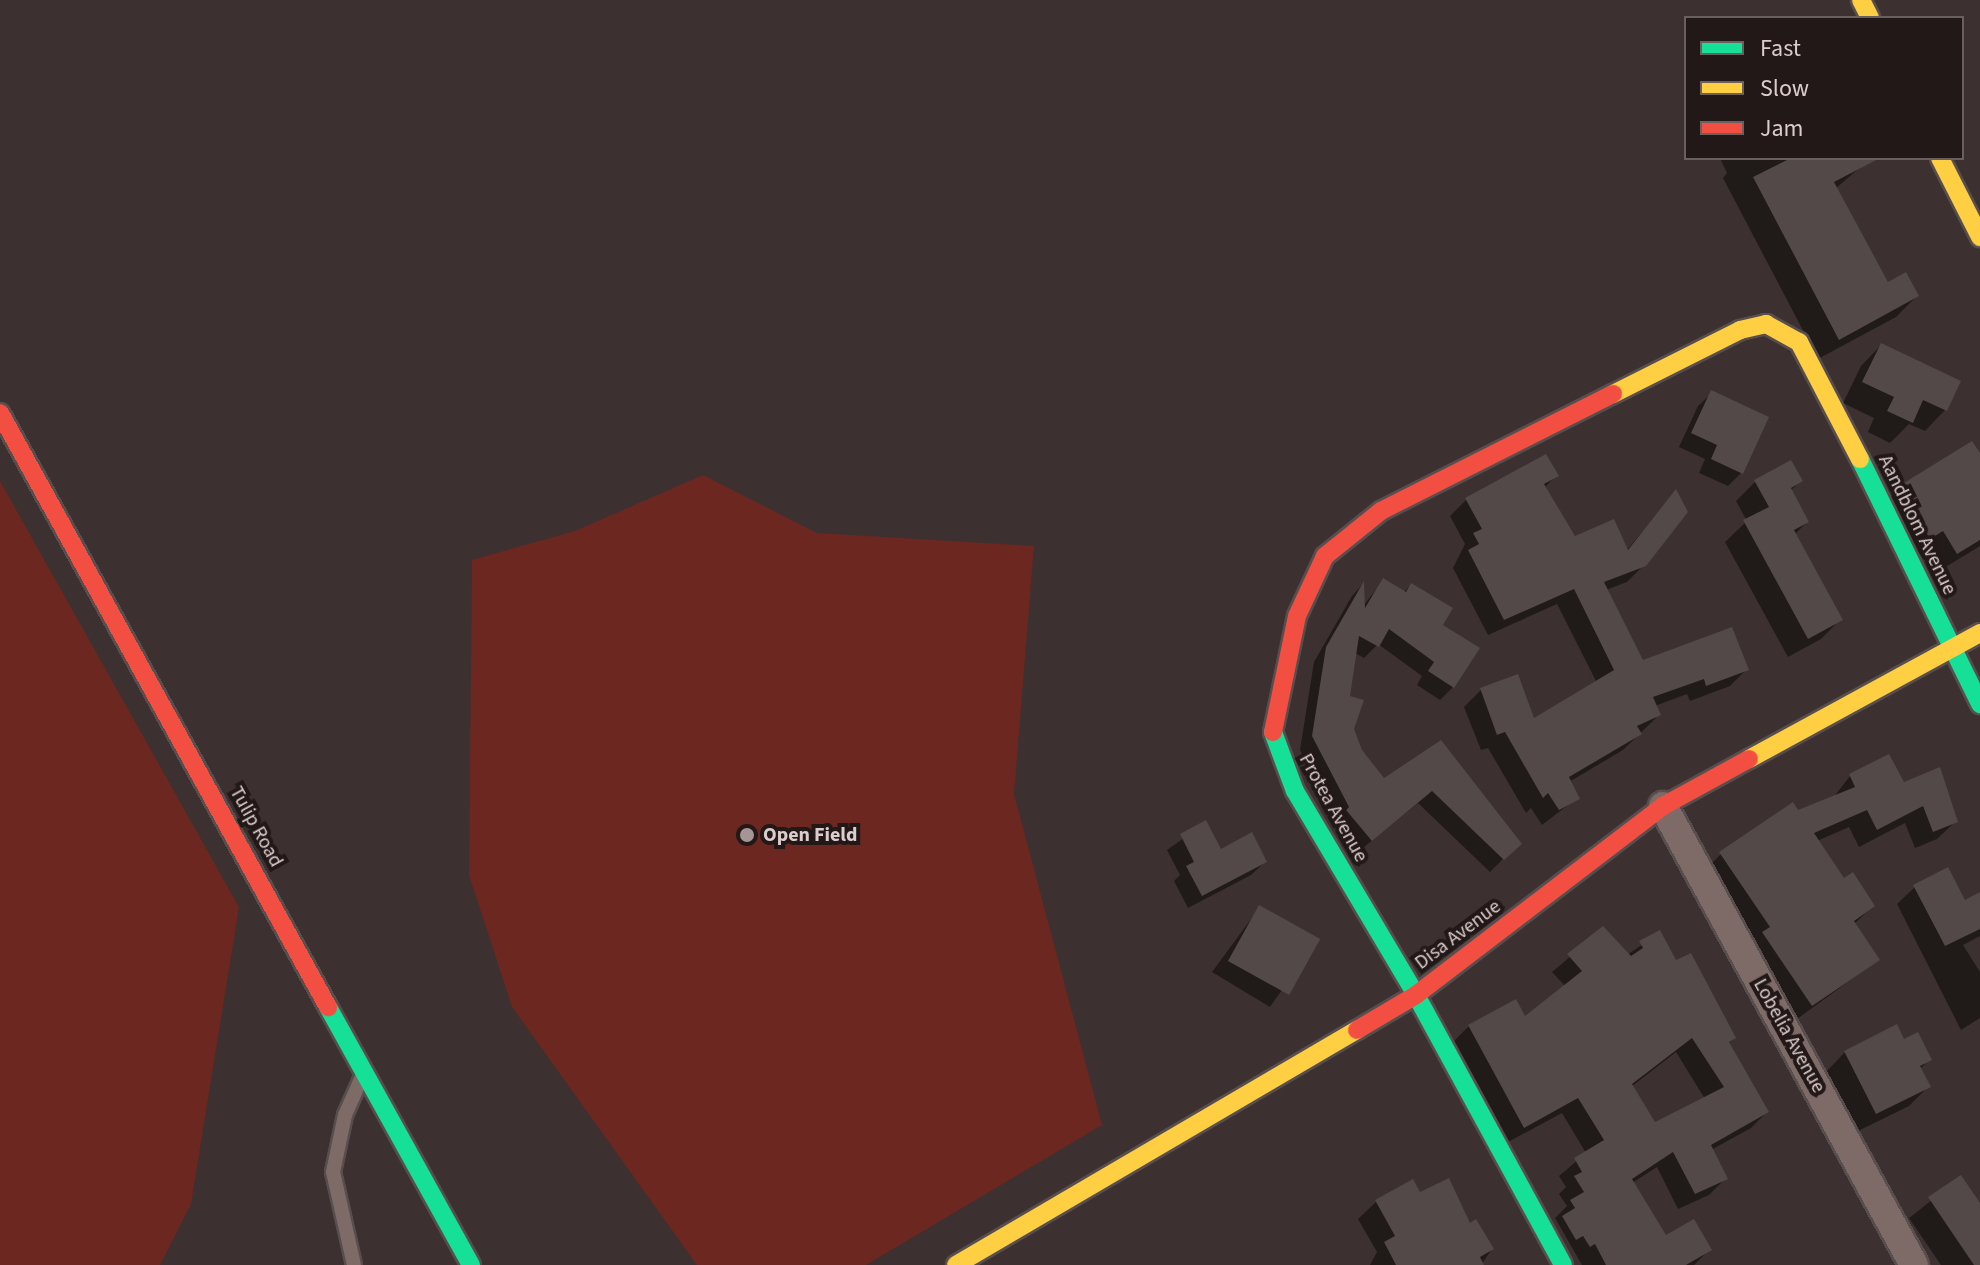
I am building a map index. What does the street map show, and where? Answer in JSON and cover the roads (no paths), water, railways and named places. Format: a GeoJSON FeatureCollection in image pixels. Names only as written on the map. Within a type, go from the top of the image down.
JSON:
{"type":"FeatureCollection","features":[{"type":"Feature","properties":{"kind":"street"},"geometry":{"type":"LineString","coordinates":[[1941,160],[1980,237]]}},
{"type":"Feature","properties":{"kind":"street","name":"Protea Avenue"},"geometry":{"type":"LineString","coordinates":[[1563,1265],[1416,995],[1295,791],[1272,740],[1281,676],[1297,616],[1325,556],[1381,511],[1740,330],[1766,324],[1779,329],[1799,342],[1814,364]]}},
{"type":"Feature","properties":{"kind":"street","name":"Aandblom Avenue"},"geometry":{"type":"LineString","coordinates":[[1814,364],[1980,704]]}},
{"type":"Feature","properties":{"kind":"street","name":"Tulip Road"},"geometry":{"type":"LineString","coordinates":[[0,413],[366,1068],[471,1265]]}},
{"type":"Feature","properties":{"kind":"street","name":"Disa Avenue"},"geometry":{"type":"LineString","coordinates":[[956,1265],[1416,995],[1663,806],[1954,650],[1980,633]]}},
{"type":"Feature","properties":{"kind":"street","name":"Lobelia Avenue"},"geometry":{"type":"LineString","coordinates":[[1663,806],[1914,1265]]}},
{"type":"Feature","properties":{"kind":"lane"},"geometry":{"type":"LineString","coordinates":[[354,1265],[333,1172],[345,1115],[366,1068]]}},
{"type":"Feature","properties":{"kind":"place","name":"Open Field"},"geometry":{"type":"Point","coordinates":[747,835]}}]}
